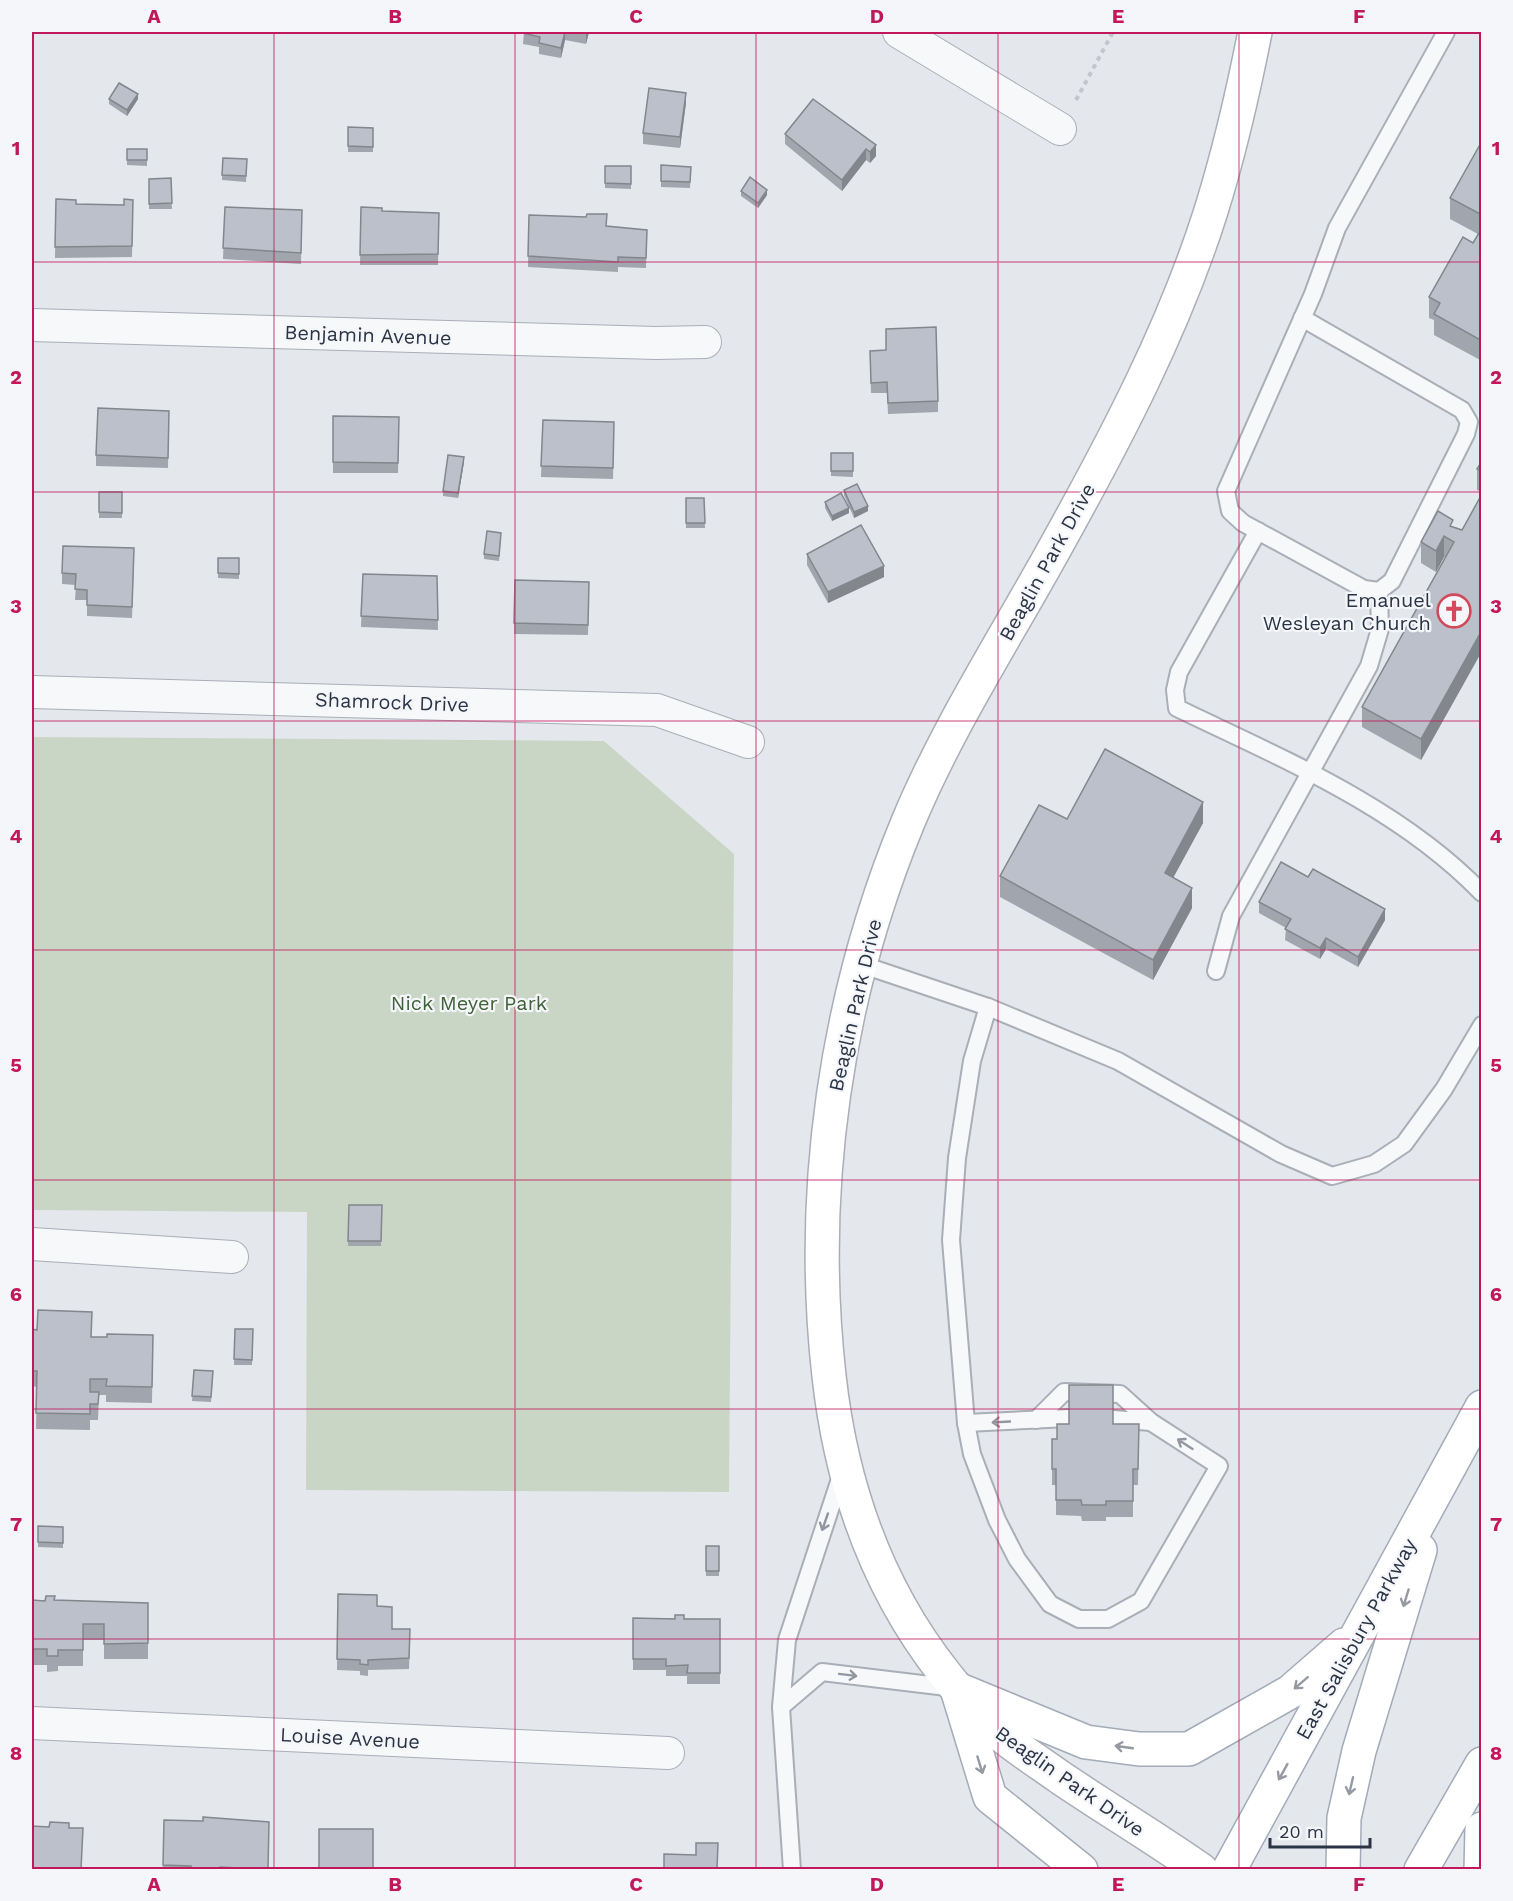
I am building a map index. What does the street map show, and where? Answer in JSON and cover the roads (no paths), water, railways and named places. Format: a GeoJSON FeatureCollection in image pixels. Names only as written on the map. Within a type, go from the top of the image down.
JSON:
{"type":"FeatureCollection","features":[{"type":"Feature","properties":{"kind":"main road","name":"Beaglin Park Drive"},"geometry":{"type":"LineString","coordinates":[[1201,1869],[1030,1756],[984,1721],[957,1689],[900,1608],[876,1559],[844,1466],[832,1406],[825,1343],[823,1216],[834,1092],[860,964],[908,823],[936,762],[1105,456],[1178,300],[1210,215],[1232,139],[1255,32]]}},
{"type":"Feature","properties":{"kind":"main road","name":"East Salisbury Parkway"},"geometry":{"type":"LineString","coordinates":[[1229,1869],[1482,1407]]}},
{"type":"Feature","properties":{"kind":"main road"},"geometry":{"type":"LineString","coordinates":[[1343,1869],[1344,1818],[1359,1751],[1441,1482]]}},
{"type":"Feature","properties":{"kind":"main road"},"geometry":{"type":"LineString","coordinates":[[957,1689],[1086,1742],[1138,1749],[1189,1749],[1290,1692],[1361,1631]]}},
{"type":"Feature","properties":{"kind":"main road"},"geometry":{"type":"LineString","coordinates":[[957,1689],[990,1797],[1081,1869]]}},
{"type":"Feature","properties":{"kind":"main road"},"geometry":{"type":"LineString","coordinates":[[1421,1869],[1482,1764]]}},
{"type":"Feature","properties":{"kind":"main road"},"geometry":{"type":"LineString","coordinates":[[1481,1869],[1482,1829]]}},
{"type":"Feature","properties":{"kind":"street"},"geometry":{"type":"LineString","coordinates":[[899,32],[1060,129]]}},
{"type":"Feature","properties":{"kind":"street","name":"Benjamin Avenue"},"geometry":{"type":"LineString","coordinates":[[32,325],[644,343],[705,342]]}},
{"type":"Feature","properties":{"kind":"street","name":"Shamrock Drive"},"geometry":{"type":"LineString","coordinates":[[32,692],[657,710],[748,742]]}},
{"type":"Feature","properties":{"kind":"street"},"geometry":{"type":"LineString","coordinates":[[32,1244],[232,1257]]}},
{"type":"Feature","properties":{"kind":"street","name":"Louise Avenue"},"geometry":{"type":"LineString","coordinates":[[32,1723],[668,1753]]}},
{"type":"Feature","properties":{"kind":"lane"},"geometry":{"type":"LineString","coordinates":[[1302,318],[1462,410],[1469,422],[1466,434],[1392,581],[1379,591],[1364,589],[1258,531],[1230,511],[1226,491],[1302,318],[1336,228],[1446,32]]}},
{"type":"Feature","properties":{"kind":"lane"},"geometry":{"type":"LineString","coordinates":[[1258,531],[1179,672],[1175,690],[1177,708],[1309,771],[1381,813],[1452,862],[1482,893]]}},
{"type":"Feature","properties":{"kind":"lane"},"geometry":{"type":"LineString","coordinates":[[1216,971],[1231,916],[1309,771],[1370,666],[1380,629],[1379,591]]}},
{"type":"Feature","properties":{"kind":"lane"},"geometry":{"type":"LineString","coordinates":[[860,964],[988,1007],[1118,1061],[1281,1154],[1332,1176],[1374,1164],[1404,1144],[1444,1089],[1482,1025]]}},
{"type":"Feature","properties":{"kind":"lane"},"geometry":{"type":"LineString","coordinates":[[988,1007],[972,1061],[957,1158],[951,1240],[966,1424],[972,1454],[997,1520],[1017,1559],[1050,1604],[1078,1618],[1108,1619],[1141,1601],[1219,1466],[1151,1422],[1120,1394],[1064,1392],[1035,1420]]}},
{"type":"Feature","properties":{"kind":"lane"},"geometry":{"type":"LineString","coordinates":[[966,1424],[1069,1418]]}},
{"type":"Feature","properties":{"kind":"lane"},"geometry":{"type":"LineString","coordinates":[[1113,1419],[1151,1422]]}},
{"type":"Feature","properties":{"kind":"lane"},"geometry":{"type":"LineString","coordinates":[[792,1869],[781,1707],[787,1640],[844,1466]]}},
{"type":"Feature","properties":{"kind":"lane"},"geometry":{"type":"LineString","coordinates":[[781,1707],[822,1672],[957,1689]]}},
{"type":"Feature","properties":{"kind":"place","name":"Emanuel Wesleyan Church"},"geometry":{"type":"Point","coordinates":[1454,611]}},
{"type":"Feature","properties":{"kind":"park label","name":"Nick Meyer Park"},"geometry":{"type":"Point","coordinates":[469,1003]}}]}
